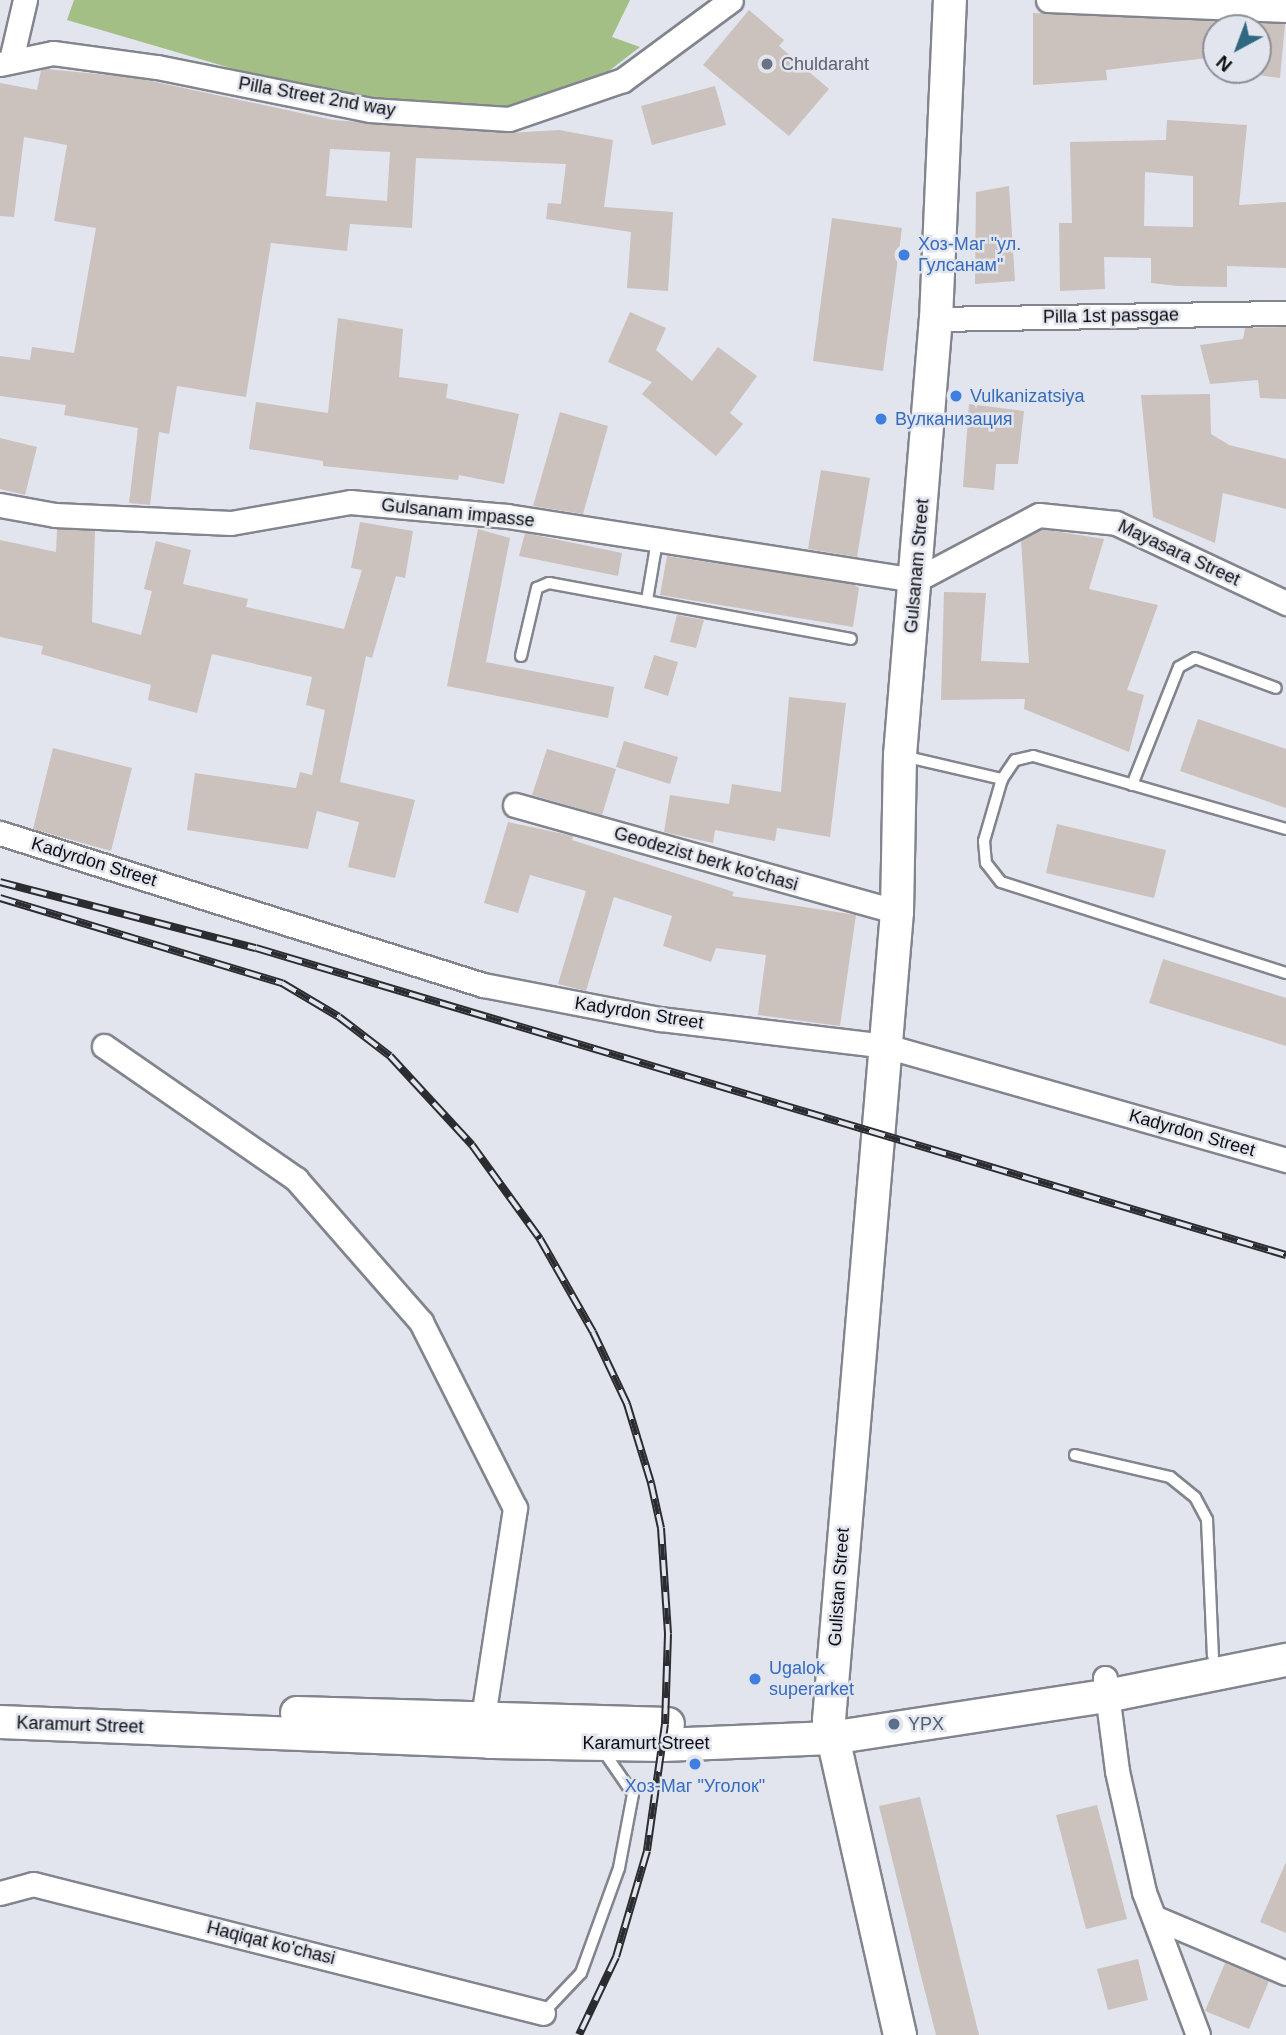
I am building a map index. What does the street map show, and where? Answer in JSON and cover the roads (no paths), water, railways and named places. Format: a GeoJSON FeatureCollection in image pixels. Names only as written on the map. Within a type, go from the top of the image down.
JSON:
{"type":"FeatureCollection","features":[{"type":"Feature","properties":{"kind":"main road","name":"Gulsanam Street"},"geometry":{"type":"LineString","coordinates":[[875,1131],[886,1046],[897,912],[900,755],[936,319],[950,0]]}},
{"type":"Feature","properties":{"kind":"main road","name":"Gulistan Street"},"geometry":{"type":"LineString","coordinates":[[875,1131],[830,1729],[900,2035]]}},
{"type":"Feature","properties":{"kind":"main road","name":"Karamurt Street"},"geometry":{"type":"LineString","coordinates":[[1106,1687],[1213,1656],[1286,1643]]}},
{"type":"Feature","properties":{"kind":"main road","name":"Karamurt Street"},"geometry":{"type":"LineString","coordinates":[[0,1722],[598,1744],[830,1729],[1286,1660]]}},
{"type":"Feature","properties":{"kind":"main road","name":"Karamurt Street"},"geometry":{"type":"LineString","coordinates":[[0,1705],[830,1729]]}},
{"type":"Feature","properties":{"kind":"street"},"geometry":{"type":"LineString","coordinates":[[6,62],[25,0]]}},
{"type":"Feature","properties":{"kind":"street","name":"Pilla Street 2nd way"},"geometry":{"type":"LineString","coordinates":[[6,62],[53,53],[158,66],[370,110],[509,119],[623,80],[731,0]]}},
{"type":"Feature","properties":{"kind":"street"},"geometry":{"type":"LineString","coordinates":[[1048,0],[1286,10]]}},
{"type":"Feature","properties":{"kind":"street","name":"Pilla 1st passgae"},"geometry":{"type":"LineString","coordinates":[[936,319],[1286,313]]}},
{"type":"Feature","properties":{"kind":"street","name":"Gulsanam impasse"},"geometry":{"type":"LineString","coordinates":[[0,505],[55,515],[231,523],[350,502],[507,516],[916,580]]}},
{"type":"Feature","properties":{"kind":"street","name":"Mayasara Street"},"geometry":{"type":"LineString","coordinates":[[916,580],[1039,515],[1116,523],[1286,603]]}},
{"type":"Feature","properties":{"kind":"street","name":"Geodezist berk ko'chasi"},"geometry":{"type":"LineString","coordinates":[[515,805],[897,912]]}},
{"type":"Feature","properties":{"kind":"street","name":"Kadyrdon Street"},"geometry":{"type":"LineString","coordinates":[[0,832],[483,985],[660,1019],[886,1046],[1286,1160]]}},
{"type":"Feature","properties":{"kind":"street"},"geometry":{"type":"LineString","coordinates":[[104,1046],[296,1179],[421,1322],[515,1508],[483,1717]]}},
{"type":"Feature","properties":{"kind":"street"},"geometry":{"type":"LineString","coordinates":[[1106,1687],[1117,1771],[1144,1892],[1198,2035]]}},
{"type":"Feature","properties":{"kind":"street","name":"Haqiqat ko'chasi"},"geometry":{"type":"LineString","coordinates":[[0,1893],[33,1884],[543,2013]]}},
{"type":"Feature","properties":{"kind":"street"},"geometry":{"type":"LineString","coordinates":[[1156,1918],[1286,1973]]}},
{"type":"Feature","properties":{"kind":"lane"},"geometry":{"type":"LineString","coordinates":[[647,600],[657,541]]}},
{"type":"Feature","properties":{"kind":"lane"},"geometry":{"type":"LineString","coordinates":[[522,656],[540,583],[647,600],[851,639]]}},
{"type":"Feature","properties":{"kind":"lane"},"geometry":{"type":"LineString","coordinates":[[1132,785],[1179,667],[1195,658],[1276,688]]}},
{"type":"Feature","properties":{"kind":"lane"},"geometry":{"type":"LineString","coordinates":[[900,755],[1002,779]]}},
{"type":"Feature","properties":{"kind":"lane"},"geometry":{"type":"LineString","coordinates":[[1286,829],[1033,756],[1015,760],[1002,779],[984,841],[986,863],[1001,883],[1286,973]]}},
{"type":"Feature","properties":{"kind":"lane"},"geometry":{"type":"LineString","coordinates":[[1075,1455],[1170,1477],[1195,1497],[1207,1520],[1213,1656]]}},
{"type":"Feature","properties":{"kind":"lane"},"geometry":{"type":"LineString","coordinates":[[543,2013],[581,1973],[619,1868],[633,1794],[598,1744]]}},
{"type":"Feature","properties":{"kind":"railway"},"geometry":{"type":"LineString","coordinates":[[0,882],[256,948],[1286,1255]]}},
{"type":"Feature","properties":{"kind":"railway"},"geometry":{"type":"LineString","coordinates":[[0,898],[282,983],[339,1017],[390,1056],[472,1145],[540,1239],[593,1332],[627,1404],[651,1483],[661,1528],[668,1634],[665,1724],[647,1851],[616,1957],[579,2035]]}},
{"type":"Feature","properties":{"kind":"place","name":"Chuldaraht"},"geometry":{"type":"Point","coordinates":[767,64]}},
{"type":"Feature","properties":{"kind":"place","name":"Хоз-Маг \"ул. Гулсанам\""},"geometry":{"type":"Point","coordinates":[904,255]}},
{"type":"Feature","properties":{"kind":"place","name":"Vulkanizatsiya"},"geometry":{"type":"Point","coordinates":[956,396]}},
{"type":"Feature","properties":{"kind":"place","name":"Вулканизация"},"geometry":{"type":"Point","coordinates":[881,419]}},
{"type":"Feature","properties":{"kind":"place","name":"Ugalok superarket"},"geometry":{"type":"Point","coordinates":[755,1679]}},
{"type":"Feature","properties":{"kind":"place","name":"YPX"},"geometry":{"type":"Point","coordinates":[894,1724]}},
{"type":"Feature","properties":{"kind":"place","name":"Хоз-Маг \"Уголок\""},"geometry":{"type":"Point","coordinates":[695,1764]}}]}
